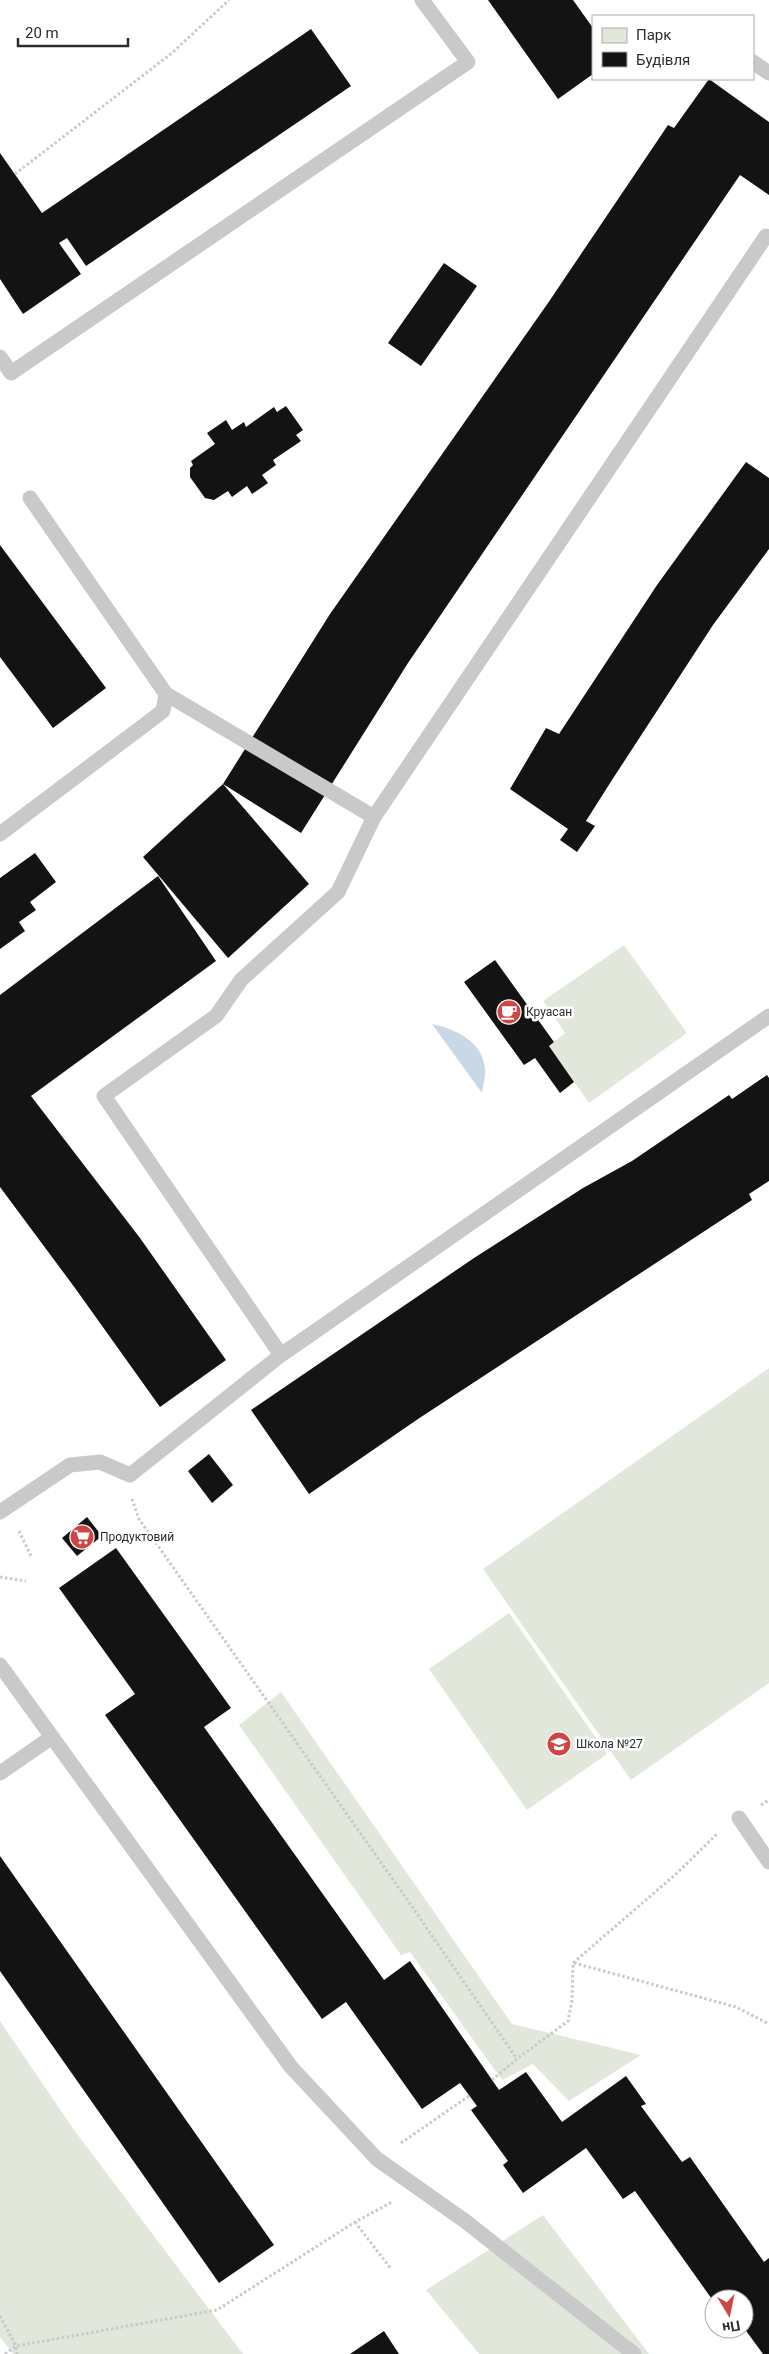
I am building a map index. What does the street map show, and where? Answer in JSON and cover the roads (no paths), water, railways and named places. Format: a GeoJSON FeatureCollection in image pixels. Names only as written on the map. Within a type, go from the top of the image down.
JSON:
{"type":"FeatureCollection","features":[{"type":"Feature","properties":{"kind":"lane"},"geometry":{"type":"LineString","coordinates":[[0,357],[11,373],[468,62],[422,0]]}},
{"type":"Feature","properties":{"kind":"lane"},"geometry":{"type":"LineString","coordinates":[[754,63],[769,73]]}},
{"type":"Feature","properties":{"kind":"lane"},"geometry":{"type":"LineString","coordinates":[[281,1355],[104,1096],[216,1016],[242,980],[338,892],[374,816],[766,236],[769,238]]}},
{"type":"Feature","properties":{"kind":"lane"},"geometry":{"type":"LineString","coordinates":[[30,498],[166,694],[374,816]]}},
{"type":"Feature","properties":{"kind":"lane"},"geometry":{"type":"LineString","coordinates":[[0,834],[163,711],[166,694]]}},
{"type":"Feature","properties":{"kind":"lane"},"geometry":{"type":"LineString","coordinates":[[0,1512],[70,1464],[100,1462],[130,1475],[281,1355],[769,1016]]}},
{"type":"Feature","properties":{"kind":"lane"},"geometry":{"type":"LineString","coordinates":[[0,1665],[291,2067],[377,2158],[465,2221],[634,2354]]}},
{"type":"Feature","properties":{"kind":"lane"},"geometry":{"type":"LineString","coordinates":[[0,1773],[52,1736]]}},
{"type":"Feature","properties":{"kind":"lane"},"geometry":{"type":"LineString","coordinates":[[740,1818],[769,1862]]}},
{"type":"Feature","properties":{"kind":"water"},"geometry":{"type":"Polygon","coordinates":[[[432,1024],[458,1033],[479,1051],[483,1059],[485,1072],[482,1093],[432,1024]]]}},
{"type":"Feature","properties":{"kind":"place","name":"Круасан"},"geometry":{"type":"Point","coordinates":[509,1012]}},
{"type":"Feature","properties":{"kind":"place","name":"Продуктовий"},"geometry":{"type":"Point","coordinates":[82,1537]}},
{"type":"Feature","properties":{"kind":"place","name":"Школа №27"},"geometry":{"type":"Point","coordinates":[559,1744]}}]}
